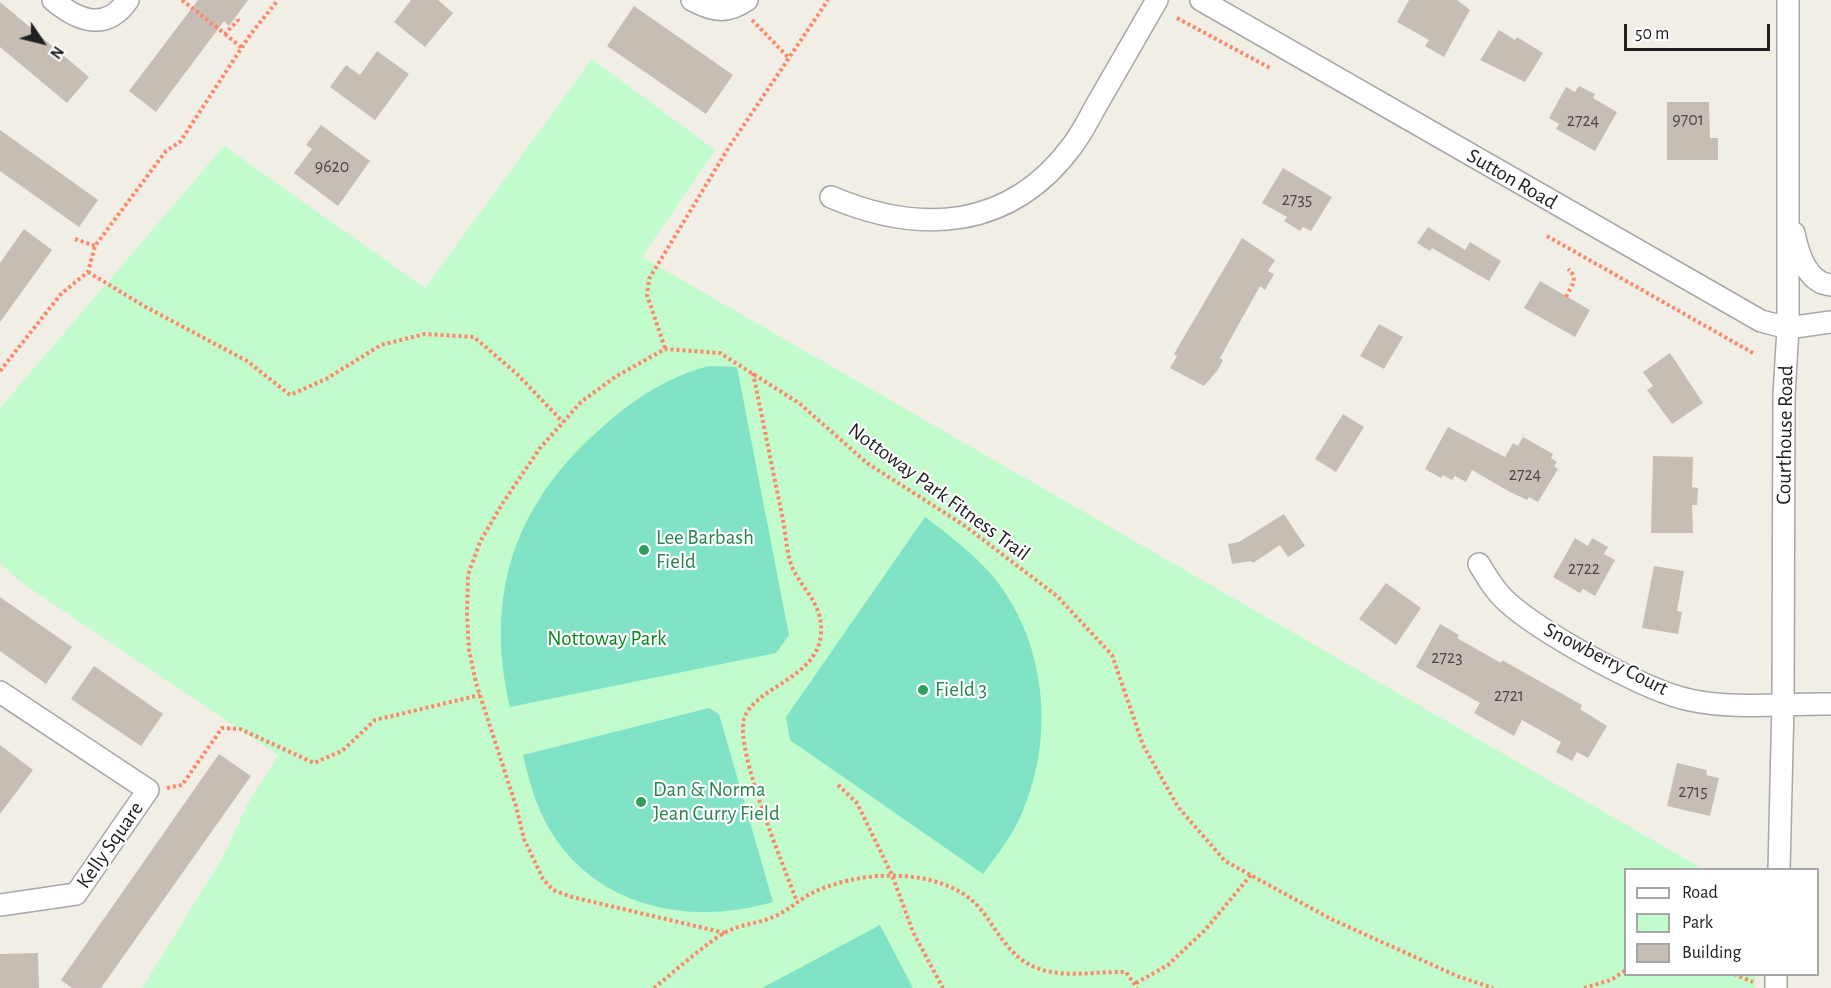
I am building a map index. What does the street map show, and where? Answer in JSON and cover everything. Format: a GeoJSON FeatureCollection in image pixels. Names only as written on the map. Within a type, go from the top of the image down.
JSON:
{"type":"FeatureCollection","features":[{"type":"Feature","properties":{"kind":"street"},"geometry":{"type":"LineString","coordinates":[[53,0],[75,16],[94,22],[108,17],[128,0]]}},
{"type":"Feature","properties":{"kind":"street"},"geometry":{"type":"LineString","coordinates":[[692,0],[719,11],[748,8]]}},
{"type":"Feature","properties":{"kind":"street"},"geometry":{"type":"LineString","coordinates":[[831,197],[861,210],[912,221],[945,221],[1004,205],[1045,175],[1072,146],[1157,0]]}},
{"type":"Feature","properties":{"kind":"street","name":"Sutton Road"},"geometry":{"type":"LineString","coordinates":[[1201,0],[1761,321],[1788,328],[1831,322]]}},
{"type":"Feature","properties":{"kind":"street","name":"Courthouse Road"},"geometry":{"type":"LineString","coordinates":[[1779,868],[1783,703],[1784,396],[1788,328],[1788,0]]}},
{"type":"Feature","properties":{"kind":"street"},"geometry":{"type":"LineString","coordinates":[[1787,205],[1803,263],[1819,282],[1831,285]]}},
{"type":"Feature","properties":{"kind":"street","name":"Snowberry Court"},"geometry":{"type":"LineString","coordinates":[[1479,564],[1493,588],[1527,617],[1618,671],[1659,689],[1690,700],[1733,704],[1831,704]]}},
{"type":"Feature","properties":{"kind":"street","name":"Kelly Square"},"geometry":{"type":"LineString","coordinates":[[0,693],[148,790],[76,894],[0,905]]}},
{"type":"Feature","properties":{"kind":"path"},"geometry":{"type":"LineString","coordinates":[[182,0],[242,48]]}},
{"type":"Feature","properties":{"kind":"path"},"geometry":{"type":"LineString","coordinates":[[0,371],[61,294],[88,272],[95,246],[166,151],[180,142],[242,48],[278,0]]}},
{"type":"Feature","properties":{"kind":"path"},"geometry":{"type":"LineString","coordinates":[[725,933],[572,897],[554,890],[536,869],[524,839],[516,806],[480,695],[470,650],[468,575],[480,542],[502,504],[540,448],[581,402],[615,377],[665,349],[647,295],[649,279],[681,223],[828,0]]}},
{"type":"Feature","properties":{"kind":"path"},"geometry":{"type":"LineString","coordinates":[[748,8],[789,58]]}},
{"type":"Feature","properties":{"kind":"path"},"geometry":{"type":"LineString","coordinates":[[225,34],[238,20],[237,16]]}},
{"type":"Feature","properties":{"kind":"path"},"geometry":{"type":"LineString","coordinates":[[1177,18],[1272,69]]}},
{"type":"Feature","properties":{"kind":"path"},"geometry":{"type":"LineString","coordinates":[[1547,236],[1753,352]]}},
{"type":"Feature","properties":{"kind":"path"},"geometry":{"type":"LineString","coordinates":[[75,239],[95,246]]}},
{"type":"Feature","properties":{"kind":"path"},"geometry":{"type":"LineString","coordinates":[[1566,297],[1575,280],[1574,273],[1568,269]]}},
{"type":"Feature","properties":{"kind":"path"},"geometry":{"type":"LineString","coordinates":[[88,272],[144,306],[247,361],[290,395],[326,379],[381,345],[425,334],[474,336],[518,375],[563,422]]}},
{"type":"Feature","properties":{"kind":"path","name":"Nottoway Park Fitness Trail"},"geometry":{"type":"LineString","coordinates":[[665,349],[720,354],[753,373],[799,403],[867,463],[965,525],[1057,596],[1112,655],[1143,746],[1178,807],[1225,861],[1331,919],[1457,976],[1493,988]]}},
{"type":"Feature","properties":{"kind":"path"},"geometry":{"type":"LineString","coordinates":[[753,373],[794,573],[815,603],[820,617],[821,634],[817,649],[798,672],[749,710],[744,719],[742,737],[754,782],[797,902]]}},
{"type":"Feature","properties":{"kind":"path"},"geometry":{"type":"LineString","coordinates":[[148,790],[182,785],[222,728],[240,729],[314,763],[342,751],[375,720],[480,695]]}},
{"type":"Feature","properties":{"kind":"path"},"geometry":{"type":"LineString","coordinates":[[838,785],[857,803],[892,875],[913,932],[943,988]]}},
{"type":"Feature","properties":{"kind":"path"},"geometry":{"type":"LineString","coordinates":[[654,988],[725,933],[774,917],[814,892],[892,875],[910,876],[964,894],[979,907],[1016,957],[1032,966],[1054,974],[1126,972],[1136,986],[1168,965],[1205,930],[1251,875]]}},
{"type":"Feature","properties":{"kind":"path"},"geometry":{"type":"LineString","coordinates":[[1584,988],[1611,981],[1624,971]]}},
{"type":"Feature","properties":{"kind":"path"},"geometry":{"type":"LineString","coordinates":[[1737,976],[1754,982]]}},
{"type":"Feature","properties":{"kind":"green space","name":"Nottoway Park"},"geometry":{"type":"Polygon","coordinates":[[[592,59],[715,150],[642,257],[1701,868],[1624,868],[1624,976],[1755,976],[1755,988],[142,988],[223,857],[246,807],[278,755],[22,583],[0,563],[0,408],[224,146],[425,288],[592,59]]]}},
{"type":"Feature","properties":{"kind":"green space","name":"Lee Barbash Field"},"geometry":{"type":"Polygon","coordinates":[[[709,366],[737,367],[789,635],[776,653],[510,707],[503,665],[501,624],[505,586],[515,550],[530,516],[550,483],[576,452],[607,423],[655,388],[681,375],[709,366]]]}},
{"type":"Feature","properties":{"kind":"green space","name":"Field 3"},"geometry":{"type":"Polygon","coordinates":[[[925,517],[976,558],[1010,600],[1024,628],[1034,658],[1040,689],[1042,720],[1033,783],[1014,829],[983,874],[790,740],[786,717],[925,517]]]}},
{"type":"Feature","properties":{"kind":"green space","name":"Dan & Norma Jean Curry Field"},"geometry":{"type":"Polygon","coordinates":[[[709,708],[719,714],[773,902],[739,909],[705,912],[672,910],[640,902],[611,889],[584,870],[561,846],[539,808],[523,755],[709,708]]]}},
{"type":"Feature","properties":{"kind":"green space"},"geometry":{"type":"Polygon","coordinates":[[[880,925],[913,988],[762,988],[880,925]]]}},
{"type":"Feature","properties":{"kind":"building"},"geometry":{"type":"Polygon","coordinates":[[[198,0],[248,0],[229,26],[224,21],[156,112],[129,91],[198,0]]]}},
{"type":"Feature","properties":{"kind":"building"},"geometry":{"type":"Polygon","coordinates":[[[411,0],[438,0],[453,13],[425,47],[394,22],[411,0]]]}},
{"type":"Feature","properties":{"kind":"building"},"geometry":{"type":"Polygon","coordinates":[[[1409,0],[1457,0],[1470,10],[1444,57],[1425,46],[1429,40],[1397,22],[1409,0]]]}},
{"type":"Feature","properties":{"kind":"building"},"geometry":{"type":"Polygon","coordinates":[[[0,2],[89,77],[67,103],[0,47],[0,2]]]}},
{"type":"Feature","properties":{"kind":"building"},"geometry":{"type":"Polygon","coordinates":[[[634,6],[733,75],[706,114],[607,46],[634,6]]]}},
{"type":"Feature","properties":{"kind":"building"},"geometry":{"type":"Polygon","coordinates":[[[1499,30],[1515,40],[1517,37],[1543,53],[1525,82],[1480,60],[1499,30]]]}},
{"type":"Feature","properties":{"kind":"building"},"geometry":{"type":"Polygon","coordinates":[[[377,51],[409,74],[375,120],[330,87],[346,65],[360,75],[377,51]]]}},
{"type":"Feature","properties":{"kind":"building"},"geometry":{"type":"Polygon","coordinates":[[[1579,86],[1595,94],[1593,98],[1617,112],[1595,151],[1556,129],[1559,124],[1549,118],[1566,87],[1575,92],[1579,86]]]}},
{"type":"Feature","properties":{"kind":"building"},"geometry":{"type":"Polygon","coordinates":[[[1667,102],[1709,102],[1710,138],[1718,138],[1718,160],[1667,160],[1667,102]]]}},
{"type":"Feature","properties":{"kind":"building"},"geometry":{"type":"Polygon","coordinates":[[[321,125],[370,161],[338,206],[294,173],[312,149],[306,145],[321,125]]]}},
{"type":"Feature","properties":{"kind":"building"},"geometry":{"type":"Polygon","coordinates":[[[0,130],[98,200],[79,227],[0,171],[0,130]]]}},
{"type":"Feature","properties":{"kind":"building"},"geometry":{"type":"Polygon","coordinates":[[[1283,168],[1332,197],[1311,231],[1303,227],[1300,231],[1284,221],[1287,217],[1262,203],[1283,168]]]}},
{"type":"Feature","properties":{"kind":"building"},"geometry":{"type":"Polygon","coordinates":[[[1428,227],[1465,250],[1470,242],[1501,261],[1489,281],[1432,248],[1430,251],[1417,243],[1428,227]]]}},
{"type":"Feature","properties":{"kind":"building"},"geometry":{"type":"Polygon","coordinates":[[[24,229],[52,250],[0,322],[0,263],[24,229]]]}},
{"type":"Feature","properties":{"kind":"building"},"geometry":{"type":"Polygon","coordinates":[[[1242,238],[1275,260],[1268,271],[1274,274],[1265,290],[1260,286],[1220,358],[1223,360],[1217,371],[1204,386],[1170,368],[1177,356],[1174,354],[1242,238]]]}},
{"type":"Feature","properties":{"kind":"building"},"geometry":{"type":"Polygon","coordinates":[[[1540,281],[1590,310],[1575,337],[1524,308],[1540,281]]]}},
{"type":"Feature","properties":{"kind":"building"},"geometry":{"type":"Polygon","coordinates":[[[1379,324],[1403,337],[1384,369],[1360,356],[1379,324]]]}},
{"type":"Feature","properties":{"kind":"building"},"geometry":{"type":"Polygon","coordinates":[[[1670,353],[1703,403],[1672,424],[1647,390],[1653,386],[1643,372],[1670,353]]]}},
{"type":"Feature","properties":{"kind":"building"},"geometry":{"type":"Polygon","coordinates":[[[1343,414],[1364,427],[1336,472],[1315,459],[1343,414]]]}},
{"type":"Feature","properties":{"kind":"building"},"geometry":{"type":"Polygon","coordinates":[[[1448,427],[1505,457],[1513,443],[1518,446],[1523,437],[1553,454],[1551,458],[1557,462],[1554,466],[1558,469],[1538,502],[1529,497],[1527,500],[1510,492],[1472,470],[1466,482],[1455,476],[1452,480],[1443,475],[1441,478],[1425,469],[1448,427]]]}},
{"type":"Feature","properties":{"kind":"building"},"geometry":{"type":"Polygon","coordinates":[[[1653,456],[1693,457],[1692,487],[1698,488],[1697,505],[1692,505],[1693,533],[1651,533],[1653,456]]]}},
{"type":"Feature","properties":{"kind":"building"},"geometry":{"type":"Polygon","coordinates":[[[1284,514],[1305,546],[1288,557],[1280,545],[1253,563],[1251,561],[1232,564],[1228,544],[1239,542],[1284,514]]]}},
{"type":"Feature","properties":{"kind":"building"},"geometry":{"type":"Polygon","coordinates":[[[1575,538],[1588,546],[1592,538],[1608,547],[1604,554],[1615,560],[1595,596],[1583,589],[1580,593],[1553,577],[1575,538]]]}},
{"type":"Feature","properties":{"kind":"building"},"geometry":{"type":"Polygon","coordinates":[[[1654,566],[1684,571],[1677,611],[1682,612],[1678,634],[1642,628],[1654,566]]]}},
{"type":"Feature","properties":{"kind":"building"},"geometry":{"type":"Polygon","coordinates":[[[1386,583],[1421,608],[1396,645],[1359,619],[1386,583]]]}},
{"type":"Feature","properties":{"kind":"building"},"geometry":{"type":"Polygon","coordinates":[[[0,597],[72,647],[46,684],[0,651],[0,597]]]}},
{"type":"Feature","properties":{"kind":"building"},"geometry":{"type":"Polygon","coordinates":[[[1440,624],[1459,635],[1457,638],[1501,663],[1502,660],[1582,705],[1580,709],[1607,726],[1588,758],[1577,752],[1572,761],[1556,752],[1561,742],[1522,720],[1514,736],[1474,713],[1480,703],[1416,667],[1440,624]]]}},
{"type":"Feature","properties":{"kind":"building"},"geometry":{"type":"Polygon","coordinates":[[[94,666],[163,714],[141,746],[71,699],[94,666]]]}},
{"type":"Feature","properties":{"kind":"building"},"geometry":{"type":"Polygon","coordinates":[[[0,745],[33,770],[0,814],[0,745]]]}},
{"type":"Feature","properties":{"kind":"building"},"geometry":{"type":"Polygon","coordinates":[[[219,754],[251,776],[101,988],[72,988],[61,980],[219,754]]]}},
{"type":"Feature","properties":{"kind":"building"},"geometry":{"type":"Polygon","coordinates":[[[1677,763],[1707,770],[1706,775],[1719,778],[1710,816],[1667,806],[1677,763]]]}},
{"type":"Feature","properties":{"kind":"building"},"geometry":{"type":"Polygon","coordinates":[[[38,953],[39,988],[0,988],[0,954],[38,953]]]}},
{"type":"Feature","properties":{"kind":"place","name":"Lee Barbash Field"},"geometry":{"type":"Point","coordinates":[644,550]}},
{"type":"Feature","properties":{"kind":"place","name":"Field 3"},"geometry":{"type":"Point","coordinates":[923,690]}},
{"type":"Feature","properties":{"kind":"place","name":"Dan & Norma Jean Curry Field"},"geometry":{"type":"Point","coordinates":[641,802]}}]}
